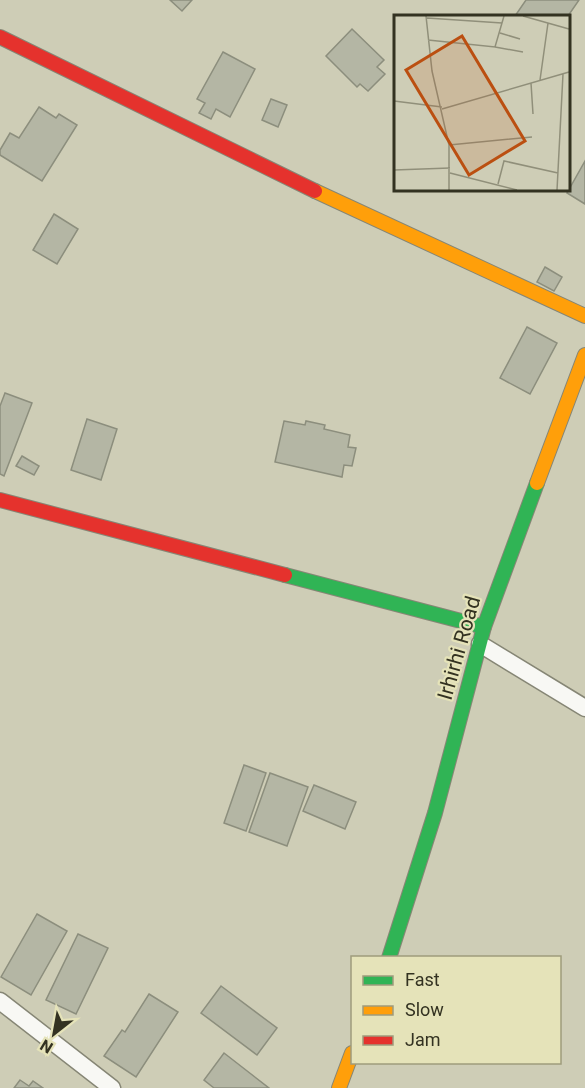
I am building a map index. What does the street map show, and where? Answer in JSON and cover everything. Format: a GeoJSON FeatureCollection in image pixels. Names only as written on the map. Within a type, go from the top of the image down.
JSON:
{"type":"FeatureCollection","features":[{"type":"Feature","properties":{"kind":"street"},"geometry":{"type":"LineString","coordinates":[[0,37],[343,204],[585,316]]}},
{"type":"Feature","properties":{"kind":"street","name":"Irhirhi Road"},"geometry":{"type":"LineString","coordinates":[[389,956],[435,813],[484,627],[585,355]]}},
{"type":"Feature","properties":{"kind":"street"},"geometry":{"type":"LineString","coordinates":[[0,500],[484,627]]}},
{"type":"Feature","properties":{"kind":"street"},"geometry":{"type":"LineString","coordinates":[[480,644],[585,708]]}},
{"type":"Feature","properties":{"kind":"street"},"geometry":{"type":"LineString","coordinates":[[0,1001],[112,1088]]}},
{"type":"Feature","properties":{"kind":"street"},"geometry":{"type":"LineString","coordinates":[[339,1088],[351,1056]]}},
{"type":"Feature","properties":{"kind":"building"},"geometry":{"type":"Polygon","coordinates":[[[170,0],[192,0],[182,11],[170,0]]]}},
{"type":"Feature","properties":{"kind":"building"},"geometry":{"type":"Polygon","coordinates":[[[526,0],[579,0],[569,15],[516,15],[526,0]]]}},
{"type":"Feature","properties":{"kind":"building"},"geometry":{"type":"Polygon","coordinates":[[[352,29],[384,60],[377,67],[385,74],[368,91],[360,84],[357,87],[326,56],[352,29]]]}},
{"type":"Feature","properties":{"kind":"building"},"geometry":{"type":"Polygon","coordinates":[[[223,52],[255,69],[230,117],[216,109],[211,119],[199,113],[205,103],[197,99],[223,52]]]}},
{"type":"Feature","properties":{"kind":"building"},"geometry":{"type":"Polygon","coordinates":[[[271,99],[287,105],[278,127],[262,120],[271,99]]]}},
{"type":"Feature","properties":{"kind":"building"},"geometry":{"type":"Polygon","coordinates":[[[39,107],[56,118],[59,114],[77,125],[42,181],[0,155],[0,150],[10,133],[19,138],[39,107]]]}},
{"type":"Feature","properties":{"kind":"building"},"geometry":{"type":"Polygon","coordinates":[[[585,161],[585,204],[567,193],[585,161]]]}},
{"type":"Feature","properties":{"kind":"building"},"geometry":{"type":"Polygon","coordinates":[[[54,214],[78,229],[57,264],[33,250],[54,214]]]}},
{"type":"Feature","properties":{"kind":"building"},"geometry":{"type":"Polygon","coordinates":[[[545,267],[562,277],[554,291],[537,282],[545,267]]]}},
{"type":"Feature","properties":{"kind":"building"},"geometry":{"type":"Polygon","coordinates":[[[527,327],[557,343],[530,394],[500,378],[527,327]]]}},
{"type":"Feature","properties":{"kind":"building"},"geometry":{"type":"Polygon","coordinates":[[[5,393],[32,403],[4,476],[0,474],[0,406],[5,393]]]}},
{"type":"Feature","properties":{"kind":"building"},"geometry":{"type":"Polygon","coordinates":[[[87,419],[117,429],[101,480],[71,470],[87,419]]]}},
{"type":"Feature","properties":{"kind":"building"},"geometry":{"type":"Polygon","coordinates":[[[284,421],[305,425],[306,421],[325,425],[324,429],[350,435],[348,447],[356,448],[352,466],[344,465],[342,477],[275,462],[284,421]]]}},
{"type":"Feature","properties":{"kind":"building"},"geometry":{"type":"Polygon","coordinates":[[[22,456],[39,466],[34,475],[16,466],[22,456]]]}},
{"type":"Feature","properties":{"kind":"building"},"geometry":{"type":"Polygon","coordinates":[[[244,765],[266,773],[246,831],[224,823],[244,765]]]}},
{"type":"Feature","properties":{"kind":"building"},"geometry":{"type":"Polygon","coordinates":[[[270,773],[308,787],[287,846],[249,832],[270,773]]]}},
{"type":"Feature","properties":{"kind":"building"},"geometry":{"type":"Polygon","coordinates":[[[314,785],[356,802],[345,829],[303,811],[314,785]]]}},
{"type":"Feature","properties":{"kind":"building"},"geometry":{"type":"Polygon","coordinates":[[[37,914],[67,931],[31,995],[1,977],[37,914]]]}},
{"type":"Feature","properties":{"kind":"building"},"geometry":{"type":"Polygon","coordinates":[[[78,934],[108,948],[76,1014],[46,1000],[78,934]]]}},
{"type":"Feature","properties":{"kind":"building"},"geometry":{"type":"Polygon","coordinates":[[[221,986],[277,1028],[257,1055],[201,1013],[221,986]]]}},
{"type":"Feature","properties":{"kind":"building"},"geometry":{"type":"Polygon","coordinates":[[[149,994],[178,1012],[136,1077],[104,1056],[122,1030],[125,1032],[149,994]]]}},
{"type":"Feature","properties":{"kind":"building"},"geometry":{"type":"Polygon","coordinates":[[[224,1053],[269,1088],[214,1088],[204,1080],[224,1053]]]}},
{"type":"Feature","properties":{"kind":"building"},"geometry":{"type":"Polygon","coordinates":[[[20,1080],[29,1086],[33,1081],[43,1088],[14,1088],[20,1080]]]}},
{"type":"Feature","properties":{"kind":"traffic: fast"},"geometry":{"type":"LineString","coordinates":[[390,956],[435,813],[484,627],[537,483]]}},
{"type":"Feature","properties":{"kind":"traffic: fast"},"geometry":{"type":"LineString","coordinates":[[285,575],[484,627]]}},
{"type":"Feature","properties":{"kind":"traffic: slow"},"geometry":{"type":"LineString","coordinates":[[315,191],[585,316]]}},
{"type":"Feature","properties":{"kind":"traffic: slow"},"geometry":{"type":"LineString","coordinates":[[537,483],[585,355]]}},
{"type":"Feature","properties":{"kind":"traffic: slow"},"geometry":{"type":"LineString","coordinates":[[339,1088],[351,1056]]}},
{"type":"Feature","properties":{"kind":"traffic: jam"},"geometry":{"type":"LineString","coordinates":[[0,37],[315,191]]}},
{"type":"Feature","properties":{"kind":"traffic: jam"},"geometry":{"type":"LineString","coordinates":[[0,500],[285,575]]}}]}
